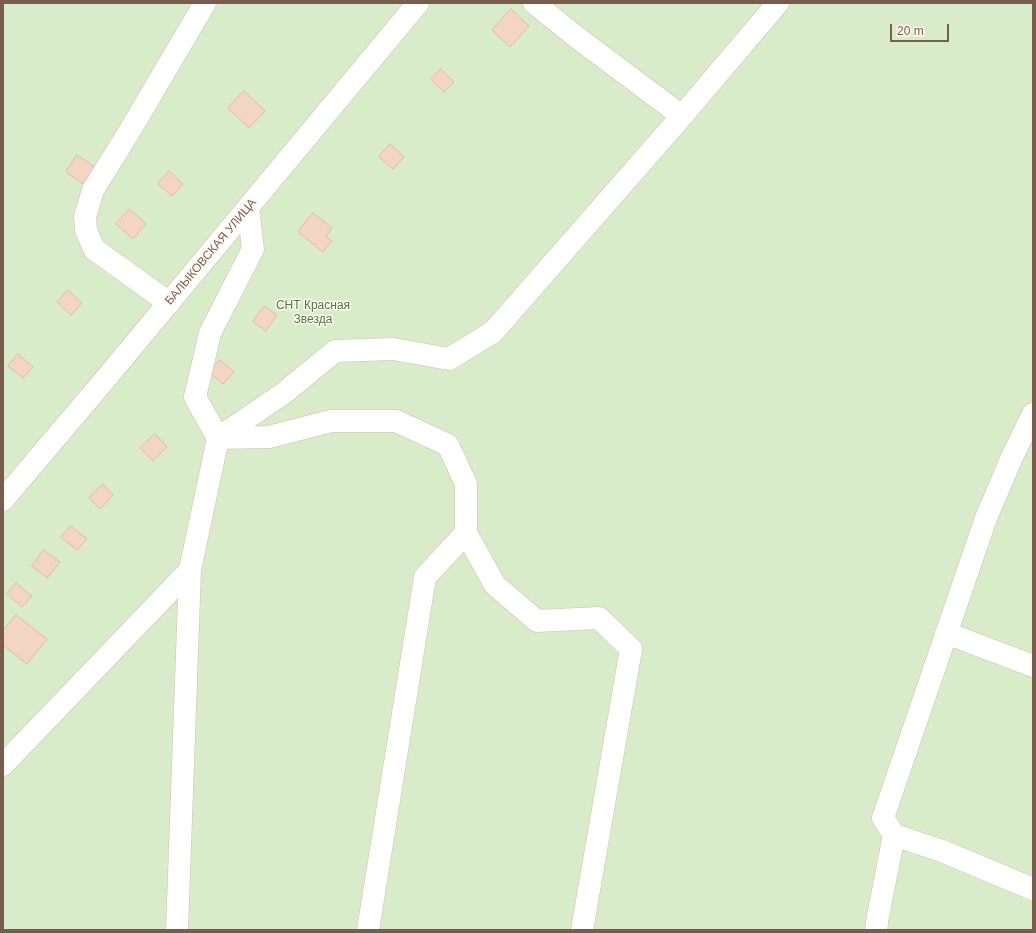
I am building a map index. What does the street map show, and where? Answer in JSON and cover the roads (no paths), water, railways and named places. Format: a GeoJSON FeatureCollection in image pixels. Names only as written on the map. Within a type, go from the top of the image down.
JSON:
{"type":"FeatureCollection","features":[{"type":"Feature","properties":{"kind":"street"},"geometry":{"type":"LineString","coordinates":[[169,303],[94,249],[86,230],[84,217],[93,190],[133,126],[205,3]]}},
{"type":"Feature","properties":{"kind":"street","name":"БАЛЫКОВСКАЯ УЛИЦА"},"geometry":{"type":"LineString","coordinates":[[3,500],[418,3]]}},
{"type":"Feature","properties":{"kind":"street"},"geometry":{"type":"LineString","coordinates":[[534,3],[579,39],[682,116]]}},
{"type":"Feature","properties":{"kind":"street"},"geometry":{"type":"LineString","coordinates":[[218,438],[284,393],[335,351],[393,349],[449,359],[493,332],[682,116],[778,3]]}},
{"type":"Feature","properties":{"kind":"street"},"geometry":{"type":"LineString","coordinates":[[177,930],[190,570],[218,438],[195,397],[210,333],[253,249],[248,208]]}},
{"type":"Feature","properties":{"kind":"street"},"geometry":{"type":"LineString","coordinates":[[1033,414],[1012,457],[986,518],[883,818],[894,835],[942,852],[1033,889]]}},
{"type":"Feature","properties":{"kind":"street"},"geometry":{"type":"LineString","coordinates":[[218,438],[269,437],[331,421],[396,421],[448,445],[466,484],[466,533],[495,585],[537,621],[599,618],[631,649],[582,930]]}},
{"type":"Feature","properties":{"kind":"street"},"geometry":{"type":"LineString","coordinates":[[368,930],[425,577],[466,533]]}},
{"type":"Feature","properties":{"kind":"street"},"geometry":{"type":"LineString","coordinates":[[3,765],[190,570]]}},
{"type":"Feature","properties":{"kind":"street"},"geometry":{"type":"LineString","coordinates":[[946,633],[1033,666]]}},
{"type":"Feature","properties":{"kind":"street"},"geometry":{"type":"LineString","coordinates":[[876,930],[894,835]]}},
{"type":"Feature","properties":{"kind":"park label","name":"СНТ Красная Звезда"},"geometry":{"type":"Point","coordinates":[313,313]}}]}
